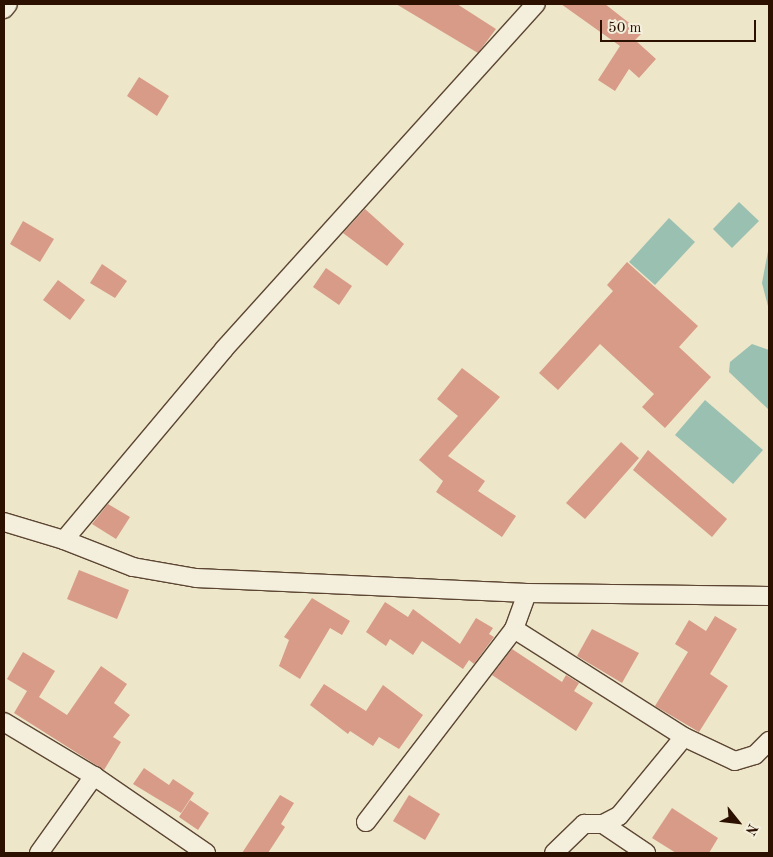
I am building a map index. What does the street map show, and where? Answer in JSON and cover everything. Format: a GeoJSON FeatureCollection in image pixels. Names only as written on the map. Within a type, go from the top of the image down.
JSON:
{"type":"FeatureCollection","features":[{"type":"Feature","properties":{"kind":"street"},"geometry":{"type":"LineString","coordinates":[[4,9],[8,4]]}},
{"type":"Feature","properties":{"kind":"street"},"geometry":{"type":"LineString","coordinates":[[64,540],[224,349],[536,4]]}},
{"type":"Feature","properties":{"kind":"street"},"geometry":{"type":"LineString","coordinates":[[4,522],[64,540],[133,567],[196,578],[527,593],[769,596]]}},
{"type":"Feature","properties":{"kind":"street"},"geometry":{"type":"LineString","coordinates":[[366,822],[514,629],[527,593]]}},
{"type":"Feature","properties":{"kind":"street"},"geometry":{"type":"LineString","coordinates":[[514,629],[684,737],[735,761],[755,755],[769,741]]}},
{"type":"Feature","properties":{"kind":"street"},"geometry":{"type":"LineString","coordinates":[[4,722],[94,776],[200,852]]}},
{"type":"Feature","properties":{"kind":"street"},"geometry":{"type":"LineString","coordinates":[[554,853],[584,824],[603,824],[619,816],[684,737]]}},
{"type":"Feature","properties":{"kind":"street"},"geometry":{"type":"LineString","coordinates":[[39,853],[94,776]]}},
{"type":"Feature","properties":{"kind":"street"},"geometry":{"type":"LineString","coordinates":[[603,824],[646,853]]}},
{"type":"Feature","properties":{"kind":"shaded area"},"geometry":{"type":"Polygon","coordinates":[[[739,202],[759,221],[732,248],[713,229],[739,202]]]}},
{"type":"Feature","properties":{"kind":"shaded area"},"geometry":{"type":"Polygon","coordinates":[[[669,218],[695,242],[655,285],[629,262],[669,218]]]}},
{"type":"Feature","properties":{"kind":"shaded area"},"geometry":{"type":"Polygon","coordinates":[[[769,246],[769,310],[762,283],[769,246]]]}},
{"type":"Feature","properties":{"kind":"shaded area"},"geometry":{"type":"Polygon","coordinates":[[[752,344],[769,350],[769,410],[729,372],[730,362],[752,344]]]}},
{"type":"Feature","properties":{"kind":"shaded area"},"geometry":{"type":"Polygon","coordinates":[[[705,400],[763,450],[733,484],[675,435],[705,400]]]}},
{"type":"Feature","properties":{"kind":"building"},"geometry":{"type":"Polygon","coordinates":[[[396,4],[457,4],[496,29],[478,53],[396,4]]]}},
{"type":"Feature","properties":{"kind":"building"},"geometry":{"type":"Polygon","coordinates":[[[561,4],[605,4],[642,33],[635,40],[656,59],[639,78],[629,69],[615,91],[598,80],[620,46],[561,4]]]}},
{"type":"Feature","properties":{"kind":"building"},"geometry":{"type":"Polygon","coordinates":[[[139,77],[169,96],[157,116],[127,96],[139,77]]]}},
{"type":"Feature","properties":{"kind":"building"},"geometry":{"type":"Polygon","coordinates":[[[365,209],[404,244],[387,266],[343,233],[365,209]]]}},
{"type":"Feature","properties":{"kind":"building"},"geometry":{"type":"Polygon","coordinates":[[[23,221],[54,239],[40,262],[10,244],[23,221]]]}},
{"type":"Feature","properties":{"kind":"building"},"geometry":{"type":"Polygon","coordinates":[[[627,262],[698,326],[679,347],[711,377],[665,428],[642,407],[654,394],[600,344],[558,390],[539,373],[613,291],[607,285],[627,262]]]}},
{"type":"Feature","properties":{"kind":"building"},"geometry":{"type":"Polygon","coordinates":[[[102,264],[127,281],[115,298],[90,283],[102,264]]]}},
{"type":"Feature","properties":{"kind":"building"},"geometry":{"type":"Polygon","coordinates":[[[326,268],[352,286],[339,305],[313,287],[326,268]]]}},
{"type":"Feature","properties":{"kind":"building"},"geometry":{"type":"Polygon","coordinates":[[[58,280],[85,300],[70,320],[43,300],[58,280]]]}},
{"type":"Feature","properties":{"kind":"building"},"geometry":{"type":"Polygon","coordinates":[[[462,368],[500,397],[448,456],[485,481],[478,491],[516,516],[502,537],[436,492],[443,481],[419,460],[458,416],[437,399],[462,368]]]}},
{"type":"Feature","properties":{"kind":"building"},"geometry":{"type":"Polygon","coordinates":[[[621,442],[639,458],[585,519],[566,503],[621,442]]]}},
{"type":"Feature","properties":{"kind":"building"},"geometry":{"type":"Polygon","coordinates":[[[648,450],[727,519],[712,537],[633,470],[648,450]]]}},
{"type":"Feature","properties":{"kind":"building"},"geometry":{"type":"Polygon","coordinates":[[[108,504],[130,517],[116,539],[92,524],[108,504]]]}},
{"type":"Feature","properties":{"kind":"building"},"geometry":{"type":"Polygon","coordinates":[[[79,570],[129,590],[117,619],[67,599],[79,570]]]}},
{"type":"Feature","properties":{"kind":"building"},"geometry":{"type":"Polygon","coordinates":[[[312,598],[350,621],[342,635],[330,628],[300,679],[279,666],[289,640],[284,637],[312,598]]]}},
{"type":"Feature","properties":{"kind":"building"},"geometry":{"type":"Polygon","coordinates":[[[385,602],[408,617],[413,609],[460,644],[476,618],[493,628],[489,634],[494,637],[474,664],[469,660],[463,669],[422,641],[413,655],[390,639],[386,646],[366,632],[385,602]]]}},
{"type":"Feature","properties":{"kind":"building"},"geometry":{"type":"Polygon","coordinates":[[[715,616],[737,629],[710,674],[728,686],[699,732],[655,706],[688,652],[675,644],[689,620],[706,631],[715,616]]]}},
{"type":"Feature","properties":{"kind":"building"},"geometry":{"type":"Polygon","coordinates":[[[592,629],[639,653],[622,683],[577,656],[592,629]]]}},
{"type":"Feature","properties":{"kind":"building"},"geometry":{"type":"Polygon","coordinates":[[[512,649],[562,682],[566,675],[579,683],[574,691],[593,703],[576,731],[492,675],[512,649]]]}},
{"type":"Feature","properties":{"kind":"building"},"geometry":{"type":"Polygon","coordinates":[[[23,652],[55,671],[39,697],[67,715],[101,666],[127,684],[114,703],[130,715],[113,737],[121,742],[104,770],[14,713],[27,691],[7,679],[23,652]]]}},
{"type":"Feature","properties":{"kind":"building"},"geometry":{"type":"Polygon","coordinates":[[[324,684],[366,711],[383,685],[423,715],[399,749],[379,737],[373,746],[350,731],[348,734],[310,705],[324,684]]]}},
{"type":"Feature","properties":{"kind":"building"},"geometry":{"type":"Polygon","coordinates":[[[144,768],[169,785],[173,779],[194,793],[181,813],[133,784],[144,768]]]}},
{"type":"Feature","properties":{"kind":"building"},"geometry":{"type":"Polygon","coordinates":[[[280,795],[294,803],[281,824],[285,827],[268,853],[242,853],[280,795]]]}},
{"type":"Feature","properties":{"kind":"building"},"geometry":{"type":"Polygon","coordinates":[[[409,795],[440,814],[425,840],[393,821],[409,795]]]}},
{"type":"Feature","properties":{"kind":"building"},"geometry":{"type":"Polygon","coordinates":[[[190,800],[209,813],[198,830],[179,817],[190,800]]]}},
{"type":"Feature","properties":{"kind":"building"},"geometry":{"type":"Polygon","coordinates":[[[672,808],[718,838],[709,853],[676,853],[652,838],[672,808]]]}}]}
